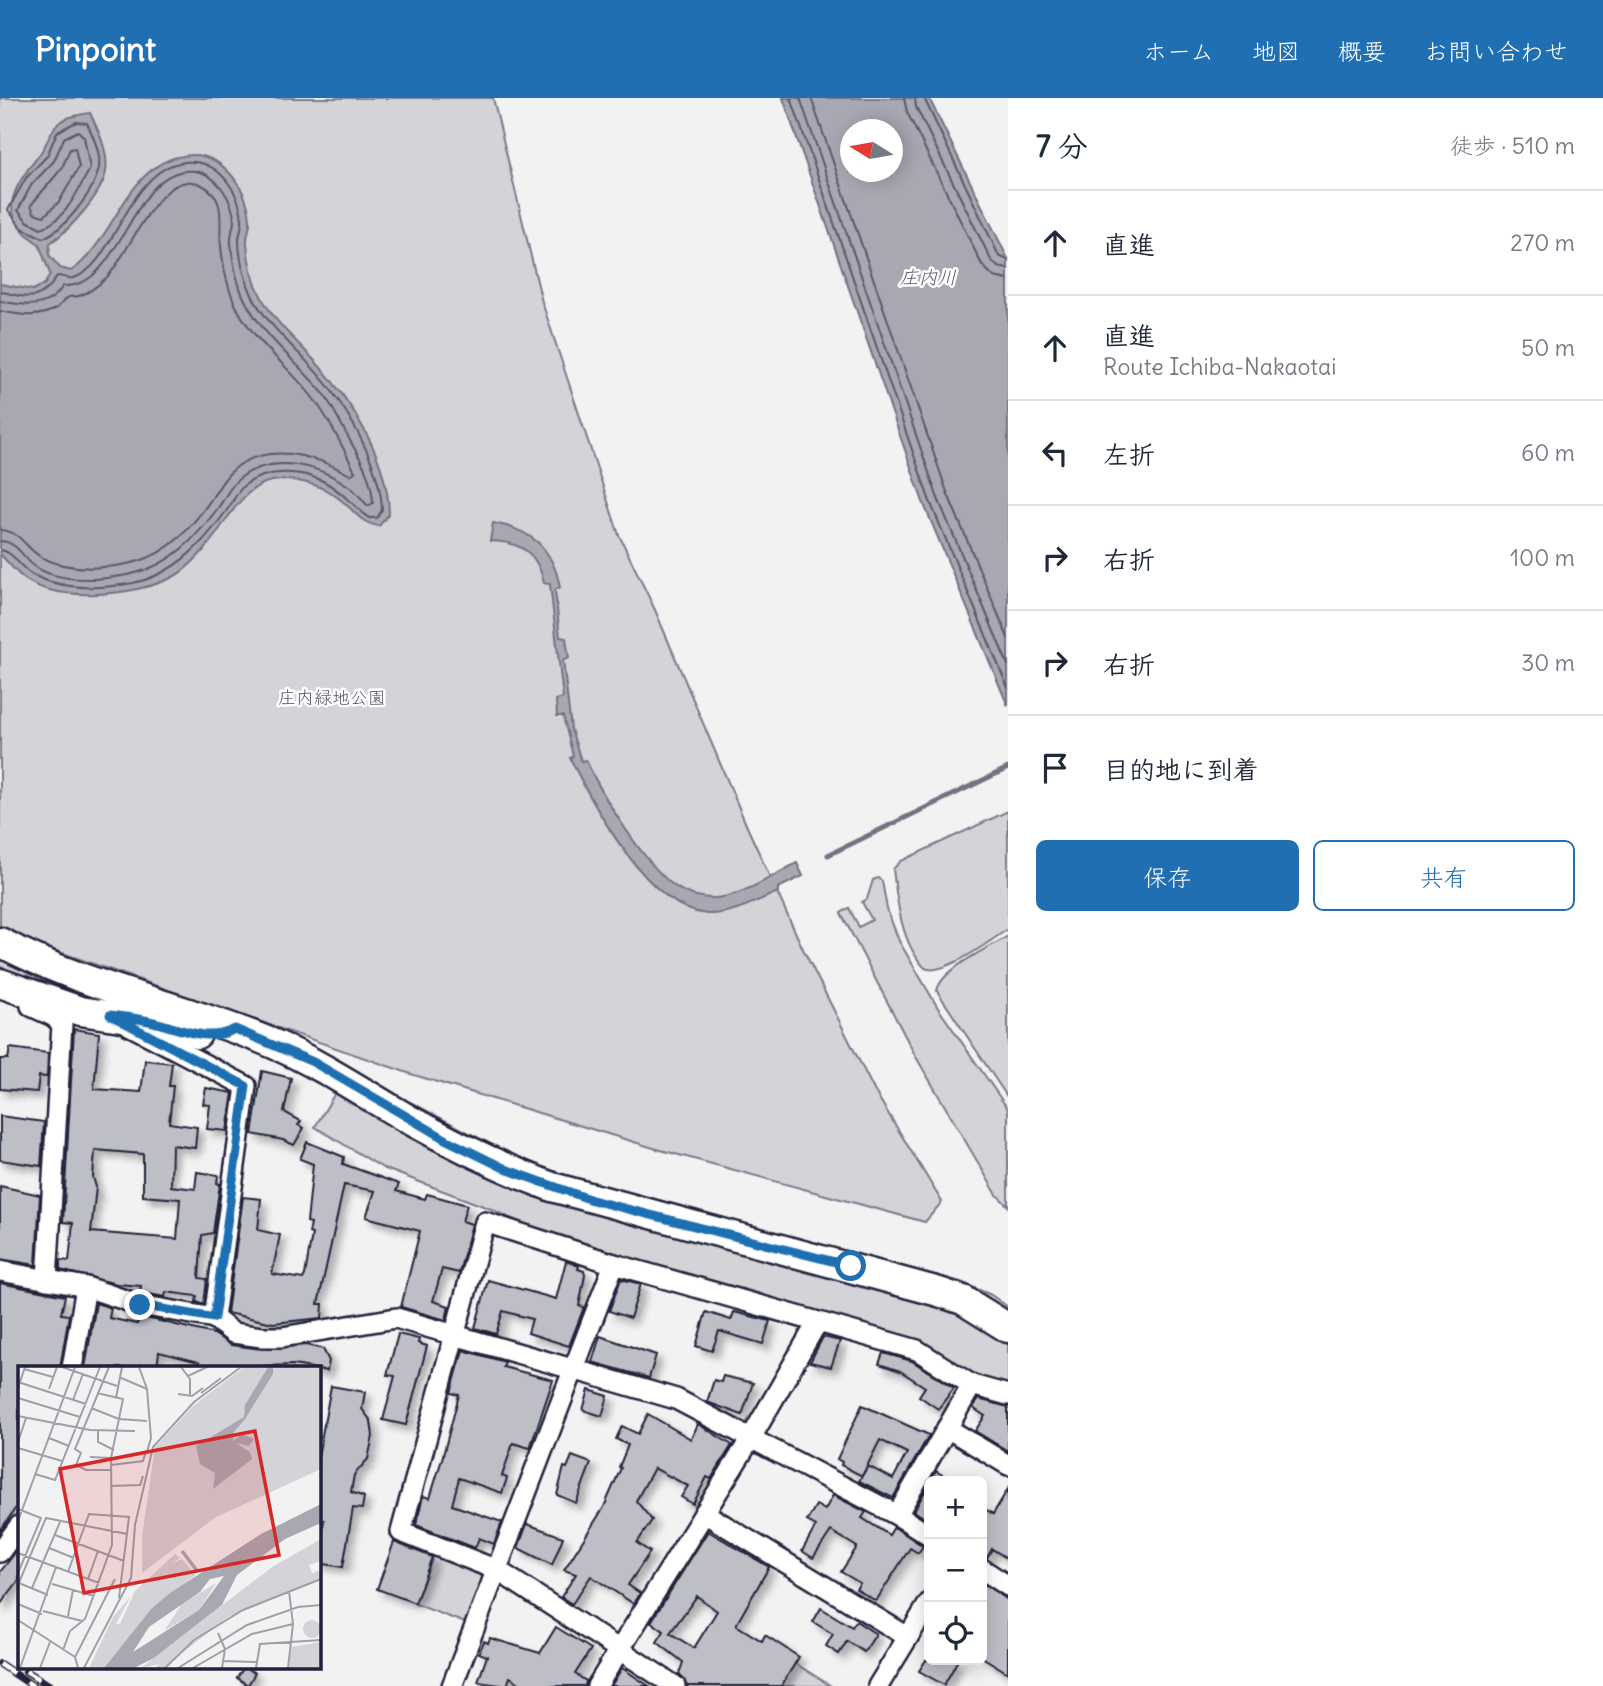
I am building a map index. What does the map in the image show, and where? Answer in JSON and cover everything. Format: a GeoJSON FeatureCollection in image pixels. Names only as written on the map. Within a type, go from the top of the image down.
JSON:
{"type":"FeatureCollection","features":[{"type":"Feature","properties":{"kind":"main road"},"geometry":{"type":"LineString","coordinates":[[0,942],[39,961],[235,1029],[313,1062],[447,1140],[508,1170],[592,1200],[939,1292],[963,1300],[1008,1328]]}},
{"type":"Feature","properties":{"kind":"main road"},"geometry":{"type":"LineString","coordinates":[[0,983],[80,1011],[206,1036],[223,1035],[235,1029]]}},
{"type":"Feature","properties":{"kind":"street"},"geometry":{"type":"LineString","coordinates":[[0,994],[54,1016],[62,1024],[47,1280]]}},
{"type":"Feature","properties":{"kind":"street"},"geometry":{"type":"LineString","coordinates":[[110,1015],[246,1086],[214,1318]]}},
{"type":"Feature","properties":{"kind":"street"},"geometry":{"type":"LineString","coordinates":[[675,1686],[497,1570],[401,1532],[485,1222],[614,1264],[917,1350],[972,1385],[1008,1395]]}},
{"type":"Feature","properties":{"kind":"street"},"geometry":{"type":"LineString","coordinates":[[452,1686],[614,1264]]}},
{"type":"Feature","properties":{"kind":"street"},"geometry":{"type":"LineString","coordinates":[[0,1271],[86,1287],[140,1305],[214,1318],[233,1333],[261,1337],[282,1337],[396,1318],[676,1399],[897,1515],[924,1532]]}},
{"type":"Feature","properties":{"kind":"street"},"geometry":{"type":"LineString","coordinates":[[72,1366],[86,1287]]}},
{"type":"Feature","properties":{"kind":"street"},"geometry":{"type":"LineString","coordinates":[[597,1686],[751,1438],[817,1323]]}},
{"type":"Feature","properties":{"kind":"street"},"geometry":{"type":"LineString","coordinates":[[897,1515],[972,1385]]}},
{"type":"Feature","properties":{"kind":"street"},"geometry":{"type":"LineString","coordinates":[[947,1428],[1008,1465]]}},
{"type":"Feature","properties":{"kind":"street"},"geometry":{"type":"LineString","coordinates":[[704,1513],[908,1637]]}},
{"type":"Feature","properties":{"kind":"street"},"geometry":{"type":"LineString","coordinates":[[0,1552],[18,1527]]}},
{"type":"Feature","properties":{"kind":"street"},"geometry":{"type":"LineString","coordinates":[[987,1572],[1008,1586]]}},
{"type":"Feature","properties":{"kind":"street"},"geometry":{"type":"LineString","coordinates":[[878,1686],[924,1612]]}},
{"type":"Feature","properties":{"kind":"green space","name":"庄内緑地公園"},"geometry":{"type":"Polygon","coordinates":[[[0,98],[493,98],[542,302],[619,535],[655,610],[748,829],[803,949],[874,1090],[942,1202],[925,1222],[657,1149],[411,1074],[28,941],[0,926],[0,98]]]}},
{"type":"Feature","properties":{"kind":"green space"},"geometry":{"type":"Polygon","coordinates":[[[1008,811],[1008,929],[955,963],[933,969],[925,968],[905,934],[893,869],[901,861],[1008,811]]]}},
{"type":"Feature","properties":{"kind":"green space"},"geometry":{"type":"Polygon","coordinates":[[[878,878],[882,881],[887,909],[899,941],[938,1008],[1008,1109],[1008,1206],[997,1195],[916,1057],[841,913],[849,908],[859,927],[872,920],[862,902],[867,899],[873,880],[878,878]]]}},
{"type":"Feature","properties":{"kind":"green space"},"geometry":{"type":"Polygon","coordinates":[[[1008,936],[1008,1098],[937,991],[940,983],[956,967],[1008,936]]]}},
{"type":"Feature","properties":{"kind":"green space"},"geometry":{"type":"Polygon","coordinates":[[[0,951],[141,1014],[0,974],[0,951]]]}},
{"type":"Feature","properties":{"kind":"green space"},"geometry":{"type":"Polygon","coordinates":[[[338,1088],[592,1207],[701,1242],[889,1288],[953,1307],[1008,1341],[1008,1389],[536,1230],[491,1209],[383,1168],[315,1127],[338,1088]]]}},
{"type":"Feature","properties":{"kind":"green space"},"geometry":{"type":"Polygon","coordinates":[[[400,1099],[515,1157],[568,1176],[961,1282],[991,1295],[1008,1307],[1008,1315],[513,1162],[400,1099]]]}},
{"type":"Feature","properties":{"kind":"green space"},"geometry":{"type":"Polygon","coordinates":[[[434,1553],[480,1570],[483,1576],[465,1623],[415,1604],[434,1553]]]}},
{"type":"Feature","properties":{"kind":"green space"},"geometry":{"type":"Polygon","coordinates":[[[793,1662],[831,1686],[782,1686],[793,1662]]]}},
{"type":"Feature","properties":{"kind":"water","name":"庄内川"},"geometry":{"type":"Polygon","coordinates":[[[783,98],[929,98],[1008,259],[1008,706],[923,502],[783,98]]]}},
{"type":"Feature","properties":{"kind":"water"},"geometry":{"type":"Polygon","coordinates":[[[90,113],[106,156],[104,180],[84,211],[50,243],[49,255],[60,268],[71,271],[87,257],[138,184],[153,169],[171,159],[193,155],[205,157],[225,169],[234,178],[246,199],[250,222],[247,240],[249,263],[265,303],[277,321],[341,393],[375,451],[387,493],[389,514],[379,526],[363,520],[326,490],[300,481],[281,480],[261,485],[251,491],[233,510],[203,551],[180,573],[138,589],[98,594],[58,592],[26,580],[0,554],[0,284],[33,290],[45,284],[50,274],[39,244],[26,234],[13,215],[14,195],[54,128],[66,119],[90,113]]]}},
{"type":"Feature","properties":{"kind":"water"},"geometry":{"type":"Polygon","coordinates":[[[493,523],[519,530],[529,536],[546,551],[552,561],[560,587],[555,590],[560,637],[566,638],[569,658],[563,660],[571,729],[581,761],[586,760],[613,810],[651,864],[681,890],[705,898],[742,892],[797,863],[803,876],[778,888],[778,892],[743,907],[707,914],[685,908],[664,895],[644,875],[608,827],[570,758],[573,756],[563,716],[557,716],[556,700],[563,698],[550,584],[544,583],[537,564],[526,551],[511,544],[490,541],[493,523]]]}},
{"type":"Feature","properties":{"kind":"building"},"geometry":{"type":"Polygon","coordinates":[[[74,1029],[99,1033],[94,1089],[141,1092],[145,1060],[172,1063],[169,1086],[173,1086],[169,1123],[197,1127],[195,1148],[172,1145],[171,1186],[195,1189],[197,1172],[218,1175],[217,1183],[220,1184],[213,1233],[202,1235],[199,1278],[207,1279],[204,1304],[196,1302],[197,1296],[166,1292],[165,1297],[143,1293],[140,1292],[141,1286],[117,1284],[60,1270],[60,1260],[69,1261],[73,1223],[63,1222],[74,1029]],[[95,1150],[93,1177],[96,1187],[91,1232],[177,1239],[180,1199],[143,1196],[143,1154],[95,1150]]]}},
{"type":"Feature","properties":{"kind":"building"},"geometry":{"type":"Polygon","coordinates":[[[10,1048],[48,1053],[47,1077],[39,1076],[37,1092],[0,1089],[0,1059],[8,1059],[10,1048]]]}},
{"type":"Feature","properties":{"kind":"building"},"geometry":{"type":"Polygon","coordinates":[[[262,1071],[291,1078],[284,1112],[301,1121],[298,1125],[304,1128],[294,1145],[252,1134],[262,1071]]]}},
{"type":"Feature","properties":{"kind":"building"},"geometry":{"type":"Polygon","coordinates":[[[206,1088],[233,1093],[227,1131],[207,1129],[210,1105],[203,1104],[206,1088]]]}},
{"type":"Feature","properties":{"kind":"building"},"geometry":{"type":"Polygon","coordinates":[[[0,1116],[44,1122],[41,1166],[0,1160],[0,1116]]]}},
{"type":"Feature","properties":{"kind":"building"},"geometry":{"type":"Polygon","coordinates":[[[307,1142],[344,1157],[343,1164],[399,1184],[396,1191],[425,1199],[427,1194],[467,1205],[462,1221],[472,1224],[459,1273],[442,1269],[433,1301],[449,1306],[446,1320],[401,1307],[420,1231],[366,1217],[375,1191],[344,1185],[318,1304],[323,1304],[322,1318],[273,1323],[227,1313],[243,1197],[261,1199],[258,1230],[280,1235],[272,1274],[303,1279],[305,1275],[312,1234],[309,1233],[311,1223],[307,1222],[313,1164],[300,1159],[307,1142]]]}},
{"type":"Feature","properties":{"kind":"building"},"geometry":{"type":"Polygon","coordinates":[[[0,1186],[40,1195],[36,1265],[0,1259],[0,1186]]]}},
{"type":"Feature","properties":{"kind":"building"},"geometry":{"type":"Polygon","coordinates":[[[566,1261],[579,1266],[578,1269],[584,1271],[585,1275],[579,1306],[584,1307],[569,1346],[528,1333],[532,1319],[503,1311],[496,1334],[475,1328],[488,1280],[556,1299],[566,1261]]]}},
{"type":"Feature","properties":{"kind":"building"},"geometry":{"type":"Polygon","coordinates":[[[621,1279],[641,1284],[630,1318],[609,1311],[621,1279]]]}},
{"type":"Feature","properties":{"kind":"building"},"geometry":{"type":"Polygon","coordinates":[[[0,1283],[65,1296],[61,1314],[69,1315],[60,1366],[18,1366],[18,1504],[0,1531],[0,1283]]]}},
{"type":"Feature","properties":{"kind":"building"},"geometry":{"type":"Polygon","coordinates":[[[96,1303],[111,1308],[109,1318],[137,1324],[139,1317],[155,1320],[214,1334],[231,1345],[262,1349],[306,1345],[323,1349],[329,1361],[327,1371],[320,1370],[320,1366],[198,1366],[199,1362],[159,1352],[157,1366],[85,1366],[96,1303]]]}},
{"type":"Feature","properties":{"kind":"building"},"geometry":{"type":"Polygon","coordinates":[[[706,1312],[731,1320],[734,1312],[770,1321],[763,1344],[719,1331],[712,1351],[696,1346],[706,1312]]]}},
{"type":"Feature","properties":{"kind":"building"},"geometry":{"type":"Polygon","coordinates":[[[398,1334],[419,1339],[418,1343],[427,1346],[406,1425],[383,1420],[395,1376],[387,1375],[398,1334]]]}},
{"type":"Feature","properties":{"kind":"building"},"geometry":{"type":"Polygon","coordinates":[[[600,1336],[656,1355],[649,1378],[592,1362],[600,1336]]]}},
{"type":"Feature","properties":{"kind":"building"},"geometry":{"type":"Polygon","coordinates":[[[823,1337],[840,1341],[831,1367],[810,1362],[823,1337]]]}},
{"type":"Feature","properties":{"kind":"building"},"geometry":{"type":"Polygon","coordinates":[[[463,1350],[505,1362],[503,1367],[553,1380],[530,1448],[513,1443],[502,1476],[507,1478],[502,1493],[459,1478],[452,1505],[502,1522],[494,1544],[479,1538],[475,1548],[416,1525],[423,1496],[430,1498],[442,1459],[459,1395],[451,1393],[463,1350]]]}},
{"type":"Feature","properties":{"kind":"building"},"geometry":{"type":"Polygon","coordinates":[[[883,1353],[912,1361],[954,1388],[938,1409],[919,1396],[925,1387],[900,1371],[879,1364],[883,1353]]]}},
{"type":"Feature","properties":{"kind":"building"},"geometry":{"type":"Polygon","coordinates":[[[723,1376],[753,1383],[742,1415],[707,1402],[714,1380],[721,1382],[723,1376]]]}},
{"type":"Feature","properties":{"kind":"building"},"geometry":{"type":"Polygon","coordinates":[[[331,1386],[365,1392],[362,1409],[371,1421],[373,1436],[368,1459],[354,1475],[351,1492],[364,1497],[362,1509],[353,1508],[343,1567],[320,1563],[324,1520],[320,1519],[320,1446],[331,1386]]]}},
{"type":"Feature","properties":{"kind":"building"},"geometry":{"type":"Polygon","coordinates":[[[589,1390],[608,1396],[602,1416],[583,1410],[589,1390]]]}},
{"type":"Feature","properties":{"kind":"building"},"geometry":{"type":"Polygon","coordinates":[[[978,1399],[1008,1407],[1008,1451],[975,1431],[985,1416],[973,1408],[978,1399]]]}},
{"type":"Feature","properties":{"kind":"building"},"geometry":{"type":"Polygon","coordinates":[[[862,1405],[929,1435],[893,1498],[859,1481],[862,1476],[841,1465],[842,1462],[837,1459],[862,1405]],[[880,1440],[862,1476],[868,1466],[893,1479],[907,1453],[880,1440]]]}},
{"type":"Feature","properties":{"kind":"building"},"geometry":{"type":"Polygon","coordinates":[[[648,1414],[691,1439],[698,1424],[732,1445],[711,1479],[707,1477],[693,1504],[681,1497],[688,1486],[654,1468],[636,1501],[652,1520],[637,1543],[650,1552],[628,1585],[640,1593],[634,1604],[591,1576],[572,1604],[561,1597],[576,1574],[564,1570],[604,1507],[621,1468],[619,1467],[628,1445],[616,1439],[622,1426],[638,1434],[648,1414]]]}},
{"type":"Feature","properties":{"kind":"building"},"geometry":{"type":"Polygon","coordinates":[[[572,1456],[591,1463],[576,1503],[557,1495],[564,1467],[567,1468],[572,1456]]]}},
{"type":"Feature","properties":{"kind":"building"},"geometry":{"type":"Polygon","coordinates":[[[1008,1489],[1008,1559],[992,1549],[987,1558],[987,1510],[993,1514],[1008,1489]]]}},
{"type":"Feature","properties":{"kind":"building"},"geometry":{"type":"Polygon","coordinates":[[[924,1493],[924,1518],[914,1511],[924,1493]]]}},
{"type":"Feature","properties":{"kind":"building"},"geometry":{"type":"Polygon","coordinates":[[[833,1495],[866,1512],[862,1518],[889,1535],[894,1527],[923,1546],[918,1553],[910,1548],[876,1601],[856,1589],[860,1583],[841,1572],[857,1547],[831,1531],[813,1558],[802,1551],[816,1526],[807,1521],[816,1505],[825,1510],[833,1495]]]}},
{"type":"Feature","properties":{"kind":"building"},"geometry":{"type":"Polygon","coordinates":[[[527,1524],[563,1537],[552,1565],[518,1548],[527,1524]]]}},
{"type":"Feature","properties":{"kind":"building"},"geometry":{"type":"Polygon","coordinates":[[[708,1531],[769,1567],[736,1625],[762,1641],[765,1635],[799,1657],[781,1686],[687,1686],[679,1674],[683,1662],[657,1642],[664,1631],[651,1622],[708,1531]],[[697,1596],[670,1633],[694,1648],[717,1611],[697,1596]]]}},
{"type":"Feature","properties":{"kind":"building"},"geometry":{"type":"Polygon","coordinates":[[[394,1542],[432,1557],[415,1603],[377,1589],[394,1542]]]}},
{"type":"Feature","properties":{"kind":"building"},"geometry":{"type":"Polygon","coordinates":[[[18,1549],[18,1581],[0,1605],[0,1572],[18,1549]]]}},
{"type":"Feature","properties":{"kind":"building"},"geometry":{"type":"Polygon","coordinates":[[[987,1586],[1008,1600],[1008,1673],[987,1660],[987,1586]]]}},
{"type":"Feature","properties":{"kind":"building"},"geometry":{"type":"Polygon","coordinates":[[[821,1608],[852,1627],[856,1621],[876,1634],[864,1652],[847,1641],[839,1654],[826,1646],[833,1634],[813,1622],[821,1608]]]}},
{"type":"Feature","properties":{"kind":"building"},"geometry":{"type":"Polygon","coordinates":[[[556,1627],[591,1649],[575,1674],[586,1681],[585,1686],[524,1686],[510,1677],[507,1686],[478,1682],[487,1656],[479,1653],[484,1641],[488,1643],[490,1638],[540,1653],[556,1627]]]}},
{"type":"Feature","properties":{"kind":"building"},"geometry":{"type":"Polygon","coordinates":[[[924,1663],[955,1665],[944,1685],[919,1671],[924,1663]]]}},
{"type":"Feature","properties":{"kind":"building"},"geometry":{"type":"Polygon","coordinates":[[[243,1668],[255,1673],[248,1685],[237,1678],[243,1668]]]}},
{"type":"Feature","properties":{"kind":"building"},"geometry":{"type":"Polygon","coordinates":[[[622,1668],[649,1686],[611,1686],[622,1668]]]}},
{"type":"Feature","properties":{"kind":"waterway"},"geometry":{"type":"LineString","coordinates":[[828,855],[1008,768]]}},
{"type":"Feature","properties":{"kind":"railway"},"geometry":{"type":"LineString","coordinates":[[0,1664],[33,1686]]}},
{"type":"Feature","properties":{"kind":"railway"},"geometry":{"type":"LineString","coordinates":[[26,1671],[50,1686]]}},
{"type":"Feature","properties":{"kind":"route"},"geometry":{"type":"LineString","coordinates":[[140,1305],[214,1318],[227,1242],[246,1086],[213,1066],[110,1015],[149,1021],[199,1035],[223,1035],[235,1029],[313,1062],[447,1140],[508,1170],[552,1187],[693,1227],[851,1266]]}}]}
